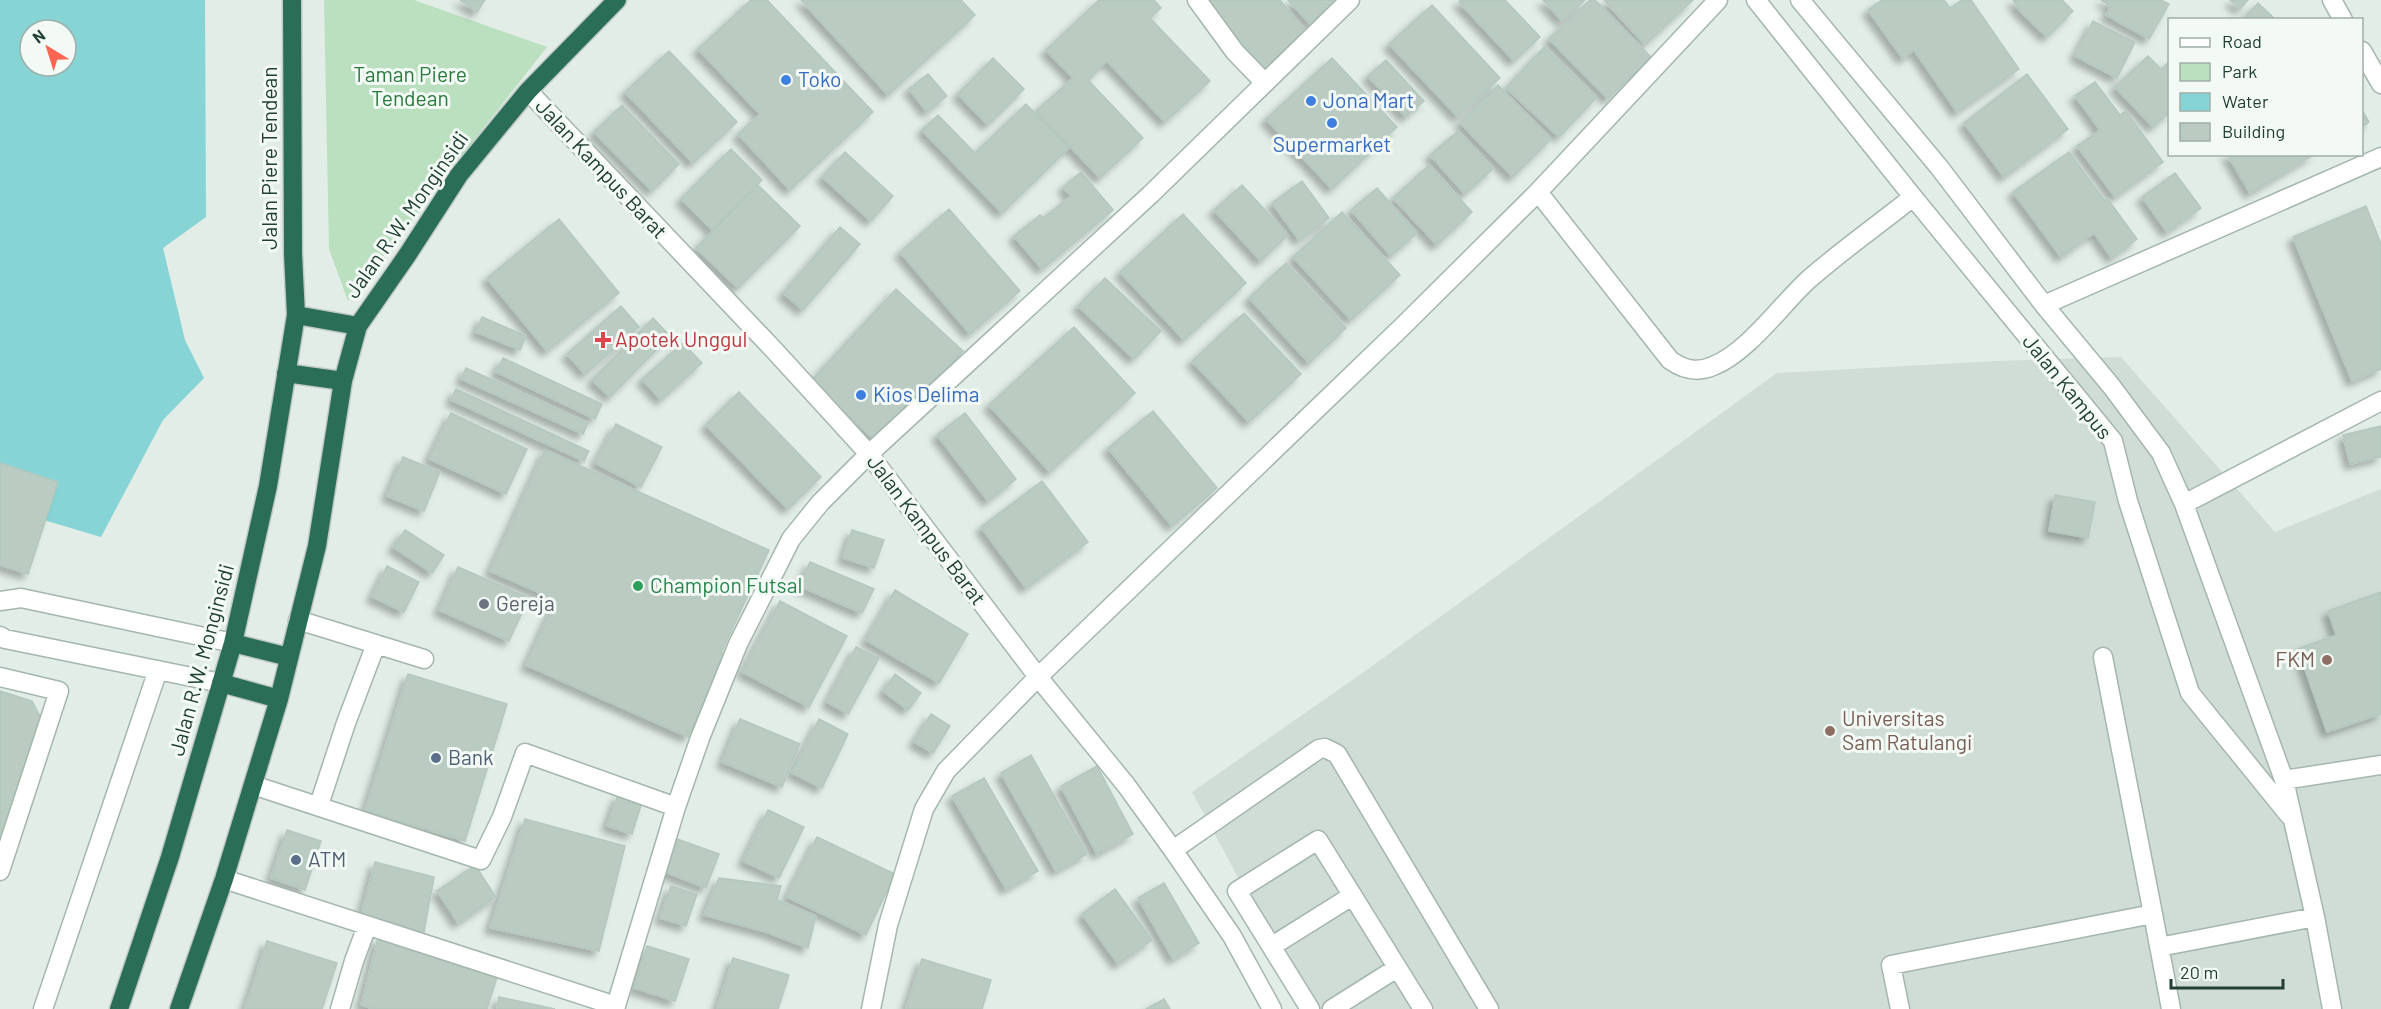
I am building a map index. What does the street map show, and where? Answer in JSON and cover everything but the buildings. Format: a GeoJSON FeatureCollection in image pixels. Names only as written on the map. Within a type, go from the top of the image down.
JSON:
{"type":"FeatureCollection","features":[{"type":"Feature","properties":{"kind":"highway","name":"Jalan Piere Tendean"},"geometry":{"type":"LineString","coordinates":[[292,0],[292,254],[296,315]]}},
{"type":"Feature","properties":{"kind":"highway","name":"Jalan R.W. Monginsidi"},"geometry":{"type":"LineString","coordinates":[[343,381],[358,326],[459,175],[528,91],[617,0]]}},
{"type":"Feature","properties":{"kind":"highway"},"geometry":{"type":"LineString","coordinates":[[296,315],[358,326]]}},
{"type":"Feature","properties":{"kind":"highway","name":"Jalan R.W. Monginsidi"},"geometry":{"type":"LineString","coordinates":[[119,1009],[170,857],[233,643],[268,486],[296,315]]}},
{"type":"Feature","properties":{"kind":"highway"},"geometry":{"type":"LineString","coordinates":[[179,1009],[224,879],[279,699],[316,546],[343,381],[286,373]]}},
{"type":"Feature","properties":{"kind":"highway"},"geometry":{"type":"LineString","coordinates":[[233,643],[289,657]]}},
{"type":"Feature","properties":{"kind":"highway"},"geometry":{"type":"LineString","coordinates":[[221,683],[279,699]]}},
{"type":"Feature","properties":{"kind":"street"},"geometry":{"type":"LineString","coordinates":[[1197,0],[1235,52],[1265,83]]}},
{"type":"Feature","properties":{"kind":"street"},"geometry":{"type":"LineString","coordinates":[[224,879],[615,1008],[676,807],[700,738],[738,644],[791,539],[820,502],[869,454],[1151,194],[1350,0]]}},
{"type":"Feature","properties":{"kind":"street"},"geometry":{"type":"LineString","coordinates":[[871,1009],[888,925],[924,809],[946,771],[1038,676],[1404,325],[1538,192],[1718,0]]}},
{"type":"Feature","properties":{"kind":"street","name":"Jalan Kampus"},"geometry":{"type":"LineString","coordinates":[[1756,0],[1913,198],[2113,441],[2128,501],[2190,693],[2292,819]]}},
{"type":"Feature","properties":{"kind":"street","name":"Jalan Kampus"},"geometry":{"type":"LineString","coordinates":[[1800,0],[1939,166],[2044,305],[2112,387],[2161,453],[2184,504],[2284,780],[2315,917],[2332,1009]]}},
{"type":"Feature","properties":{"kind":"street"},"geometry":{"type":"LineString","coordinates":[[2332,0],[2342,18]]}},
{"type":"Feature","properties":{"kind":"street"},"geometry":{"type":"LineString","coordinates":[[2363,54],[2381,84]]}},
{"type":"Feature","properties":{"kind":"street","name":"Jalan Kampus Barat"},"geometry":{"type":"LineString","coordinates":[[528,91],[869,454],[1038,676],[1126,785],[1232,936],[1272,1009]]}},
{"type":"Feature","properties":{"kind":"street"},"geometry":{"type":"LineString","coordinates":[[2044,305],[2381,158]]}},
{"type":"Feature","properties":{"kind":"street"},"geometry":{"type":"LineString","coordinates":[[1538,192],[1670,360],[1683,369],[1694,370],[1712,367],[1732,357],[1809,280],[1913,198]]}},
{"type":"Feature","properties":{"kind":"street"},"geometry":{"type":"LineString","coordinates":[[2184,504],[2381,401]]}},
{"type":"Feature","properties":{"kind":"street"},"geometry":{"type":"LineString","coordinates":[[0,601],[21,598],[233,643]]}},
{"type":"Feature","properties":{"kind":"street"},"geometry":{"type":"LineString","coordinates":[[298,620],[424,659]]}},
{"type":"Feature","properties":{"kind":"street"},"geometry":{"type":"LineString","coordinates":[[0,636],[53,651],[221,683]]}},
{"type":"Feature","properties":{"kind":"street"},"geometry":{"type":"LineString","coordinates":[[319,806],[346,723],[376,644]]}},
{"type":"Feature","properties":{"kind":"street"},"geometry":{"type":"LineString","coordinates":[[2103,657],[2171,1009]]}},
{"type":"Feature","properties":{"kind":"street"},"geometry":{"type":"LineString","coordinates":[[43,1009],[158,670]]}},
{"type":"Feature","properties":{"kind":"street"},"geometry":{"type":"LineString","coordinates":[[0,677],[59,691],[0,871]]}},
{"type":"Feature","properties":{"kind":"street"},"geometry":{"type":"LineString","coordinates":[[1173,850],[1319,749],[1325,748],[1337,754],[1489,1009]]}},
{"type":"Feature","properties":{"kind":"street"},"geometry":{"type":"LineString","coordinates":[[253,785],[481,860],[502,817],[525,753],[676,807]]}},
{"type":"Feature","properties":{"kind":"street"},"geometry":{"type":"LineString","coordinates":[[2284,780],[2381,765]]}},
{"type":"Feature","properties":{"kind":"street"},"geometry":{"type":"LineString","coordinates":[[1310,1009],[1237,891],[1318,840],[1423,1009]]}},
{"type":"Feature","properties":{"kind":"street"},"geometry":{"type":"LineString","coordinates":[[1272,946],[1352,896]]}},
{"type":"Feature","properties":{"kind":"street"},"geometry":{"type":"LineString","coordinates":[[1900,1009],[1891,965],[2153,914]]}},
{"type":"Feature","properties":{"kind":"street"},"geometry":{"type":"LineString","coordinates":[[2159,947],[2315,917]]}},
{"type":"Feature","properties":{"kind":"street"},"geometry":{"type":"LineString","coordinates":[[340,1009],[354,961],[368,926]]}},
{"type":"Feature","properties":{"kind":"street"},"geometry":{"type":"LineString","coordinates":[[1332,1009],[1397,968]]}},
{"type":"Feature","properties":{"kind":"shaded area","name":"Universitas Sam Ratulangi"},"geometry":{"type":"Polygon","coordinates":[[[2121,357],[2275,532],[2381,489],[2381,1009],[1309,1009],[1192,792],[1368,669],[1777,373],[1996,361],[2121,357]]]}},
{"type":"Feature","properties":{"kind":"green space","name":"Taman Piere Tendean"},"geometry":{"type":"Polygon","coordinates":[[[324,0],[414,0],[547,47],[348,301],[329,249],[324,0]]]}},
{"type":"Feature","properties":{"kind":"water"},"geometry":{"type":"Polygon","coordinates":[[[0,0],[205,0],[206,217],[163,248],[185,340],[204,378],[163,420],[101,537],[0,507],[0,0]]]}},
{"type":"Feature","properties":{"kind":"place","name":"Toko"},"geometry":{"type":"Point","coordinates":[786,80]}},
{"type":"Feature","properties":{"kind":"place","name":"Jona Mart"},"geometry":{"type":"Point","coordinates":[1311,101]}},
{"type":"Feature","properties":{"kind":"place","name":"Supermarket"},"geometry":{"type":"Point","coordinates":[1332,123]}},
{"type":"Feature","properties":{"kind":"place","name":"Apotek Unggul"},"geometry":{"type":"Point","coordinates":[603,340]}},
{"type":"Feature","properties":{"kind":"place","name":"Kios Delima"},"geometry":{"type":"Point","coordinates":[861,395]}},
{"type":"Feature","properties":{"kind":"place","name":"Champion Futsal"},"geometry":{"type":"Point","coordinates":[638,586]}},
{"type":"Feature","properties":{"kind":"place","name":"Gereja"},"geometry":{"type":"Point","coordinates":[484,604]}},
{"type":"Feature","properties":{"kind":"place","name":"FKM"},"geometry":{"type":"Point","coordinates":[2327,660]}},
{"type":"Feature","properties":{"kind":"place","name":"Universitas Sam Ratulangi"},"geometry":{"type":"Point","coordinates":[1830,731]}},
{"type":"Feature","properties":{"kind":"place","name":"Bank"},"geometry":{"type":"Point","coordinates":[436,758]}},
{"type":"Feature","properties":{"kind":"place","name":"ATM"},"geometry":{"type":"Point","coordinates":[296,860]}}]}
